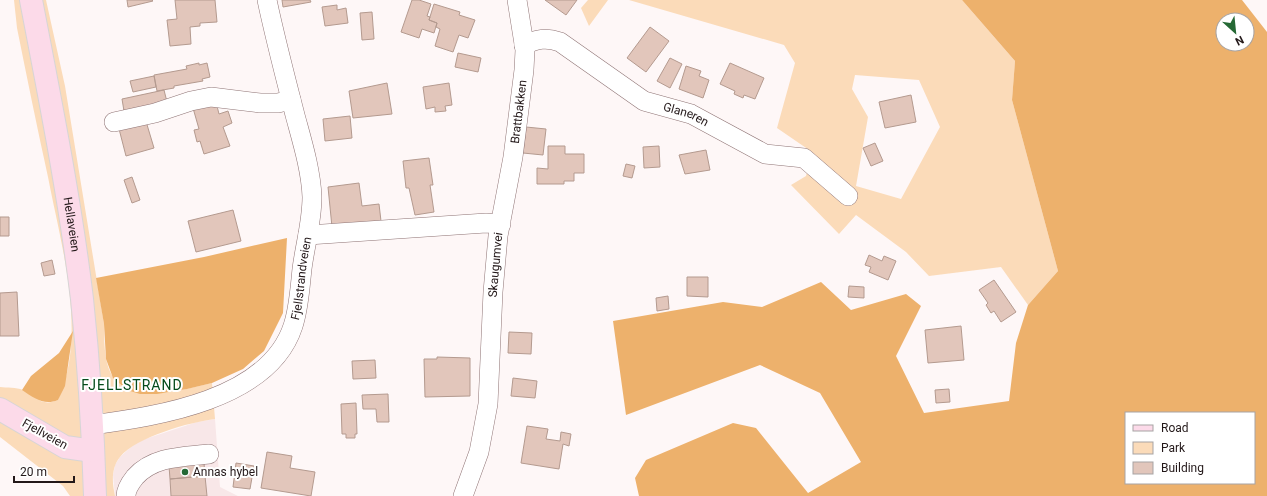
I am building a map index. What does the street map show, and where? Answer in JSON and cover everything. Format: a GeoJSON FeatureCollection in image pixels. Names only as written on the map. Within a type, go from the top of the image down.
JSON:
{"type":"FeatureCollection","features":[{"type":"Feature","properties":{"kind":"main road","name":"Hellaveien"},"geometry":{"type":"LineString","coordinates":[[31,0],[74,246],[85,329],[92,425],[94,496]]}},
{"type":"Feature","properties":{"kind":"main road","name":"Fjellveien"},"geometry":{"type":"LineString","coordinates":[[0,410],[65,447],[93,451]]}},
{"type":"Feature","properties":{"kind":"street","name":"Fjellstrandveien"},"geometry":{"type":"LineString","coordinates":[[92,425],[131,419],[187,407],[227,392],[254,377],[277,355],[293,326],[311,220],[312,196],[304,152],[267,0]]}},
{"type":"Feature","properties":{"kind":"street","name":"Brattbakken"},"geometry":{"type":"LineString","coordinates":[[501,224],[513,158],[524,70],[524,45],[517,0]]}},
{"type":"Feature","properties":{"kind":"street","name":"Glaneren"},"geometry":{"type":"LineString","coordinates":[[524,45],[536,39],[551,38],[560,42],[644,101],[691,114],[765,154],[804,158],[848,196]]}},
{"type":"Feature","properties":{"kind":"street"},"geometry":{"type":"LineString","coordinates":[[114,122],[155,113],[191,100],[211,98],[260,103],[278,103],[291,100]]}},
{"type":"Feature","properties":{"kind":"street","name":"Skaugumvei"},"geometry":{"type":"LineString","coordinates":[[308,235],[486,223],[501,224],[493,292],[490,377],[484,434],[480,452],[463,496]]}},
{"type":"Feature","properties":{"kind":"street"},"geometry":{"type":"LineString","coordinates":[[126,496],[126,492],[132,481],[141,471],[152,463],[165,459],[210,454]]}},
{"type":"Feature","properties":{"kind":"shaded area"},"geometry":{"type":"Polygon","coordinates":[[[962,0],[1242,0],[1251,12],[1215,12],[1215,52],[1255,52],[1255,17],[1267,32],[1267,496],[639,496],[635,478],[646,460],[733,423],[756,428],[808,493],[861,462],[820,393],[760,365],[626,415],[613,321],[723,302],[762,307],[821,282],[851,310],[906,294],[921,306],[896,356],[924,413],[1009,401],[1016,343],[1028,305],[1058,271],[1012,100],[1015,61],[962,0]]]}},
{"type":"Feature","properties":{"kind":"shaded area"},"geometry":{"type":"Polygon","coordinates":[[[287,238],[283,313],[264,351],[243,369],[212,383],[157,394],[140,394],[127,390],[113,378],[106,359],[104,324],[96,278],[204,257],[287,238]]]}},
{"type":"Feature","properties":{"kind":"shaded area"},"geometry":{"type":"Polygon","coordinates":[[[73,331],[65,386],[58,400],[53,402],[44,402],[22,390],[31,376],[59,353],[73,331]]]}},
{"type":"Feature","properties":{"kind":"shaded area"},"geometry":{"type":"Polygon","coordinates":[[[215,419],[220,487],[238,496],[115,496],[113,475],[115,465],[120,457],[139,441],[197,422],[215,419]]]}},
{"type":"Feature","properties":{"kind":"green space"},"geometry":{"type":"Polygon","coordinates":[[[14,0],[46,0],[65,86],[104,324],[104,345],[106,358],[112,375],[121,385],[134,391],[149,393],[165,393],[212,383],[215,419],[178,427],[150,437],[128,450],[120,457],[115,466],[113,486],[115,496],[70,496],[63,486],[0,437],[0,387],[23,390],[43,402],[58,400],[67,374],[71,347],[69,289],[65,260],[17,28],[14,0]]]}},
{"type":"Feature","properties":{"kind":"green space"},"geometry":{"type":"Polygon","coordinates":[[[588,0],[608,0],[589,26],[581,8],[588,0]]]}},
{"type":"Feature","properties":{"kind":"green space"},"geometry":{"type":"Polygon","coordinates":[[[629,0],[962,0],[1015,61],[1012,100],[1058,271],[1028,305],[1001,267],[929,276],[906,252],[856,215],[839,234],[791,185],[806,176],[812,152],[777,128],[795,63],[784,45],[629,0]],[[855,75],[852,89],[868,117],[856,186],[901,199],[940,127],[919,80],[855,75]]]}},
{"type":"Feature","properties":{"kind":"building"},"geometry":{"type":"Polygon","coordinates":[[[127,0],[152,0],[153,1],[128,7],[127,0]]]}},
{"type":"Feature","properties":{"kind":"building"},"geometry":{"type":"Polygon","coordinates":[[[175,0],[215,0],[217,22],[200,23],[200,26],[190,27],[191,44],[170,46],[167,20],[177,19],[175,0]]]}},
{"type":"Feature","properties":{"kind":"building"},"geometry":{"type":"Polygon","coordinates":[[[282,0],[310,0],[311,2],[283,7],[282,0]]]}},
{"type":"Feature","properties":{"kind":"building"},"geometry":{"type":"Polygon","coordinates":[[[412,0],[419,0],[431,4],[427,16],[430,17],[429,20],[437,23],[434,33],[422,29],[419,38],[401,32],[412,0]]]}},
{"type":"Feature","properties":{"kind":"building"},"geometry":{"type":"Polygon","coordinates":[[[545,0],[577,0],[566,15],[545,0]]]}},
{"type":"Feature","properties":{"kind":"building"},"geometry":{"type":"Polygon","coordinates":[[[434,4],[460,12],[459,15],[475,20],[468,38],[459,35],[453,52],[435,46],[440,29],[436,27],[437,23],[429,20],[434,4]]]}},
{"type":"Feature","properties":{"kind":"building"},"geometry":{"type":"Polygon","coordinates":[[[337,5],[337,10],[346,8],[348,23],[325,26],[322,7],[337,5]]]}},
{"type":"Feature","properties":{"kind":"building"},"geometry":{"type":"Polygon","coordinates":[[[372,12],[374,39],[362,40],[360,13],[372,12]]]}},
{"type":"Feature","properties":{"kind":"building"},"geometry":{"type":"Polygon","coordinates":[[[650,27],[669,41],[646,72],[627,58],[650,27]]]}},
{"type":"Feature","properties":{"kind":"building"},"geometry":{"type":"Polygon","coordinates":[[[458,53],[481,58],[478,72],[455,67],[458,53]]]}},
{"type":"Feature","properties":{"kind":"building"},"geometry":{"type":"Polygon","coordinates":[[[670,58],[682,64],[670,88],[657,81],[670,58]]]}},
{"type":"Feature","properties":{"kind":"building"},"geometry":{"type":"Polygon","coordinates":[[[199,63],[199,65],[207,63],[210,77],[202,79],[203,81],[174,86],[174,88],[157,91],[154,75],[187,69],[186,66],[199,63]]]}},
{"type":"Feature","properties":{"kind":"building"},"geometry":{"type":"Polygon","coordinates":[[[730,63],[764,78],[755,99],[744,95],[743,98],[734,94],[735,91],[720,84],[730,63]]]}},
{"type":"Feature","properties":{"kind":"building"},"geometry":{"type":"Polygon","coordinates":[[[686,66],[701,71],[699,76],[709,80],[703,98],[679,89],[686,66]]]}},
{"type":"Feature","properties":{"kind":"building"},"geometry":{"type":"Polygon","coordinates":[[[154,76],[156,87],[133,92],[130,81],[154,76]]]}},
{"type":"Feature","properties":{"kind":"building"},"geometry":{"type":"Polygon","coordinates":[[[387,83],[392,114],[353,118],[349,91],[387,83]]]}},
{"type":"Feature","properties":{"kind":"building"},"geometry":{"type":"Polygon","coordinates":[[[449,83],[452,105],[445,106],[446,111],[435,112],[435,107],[426,109],[423,87],[449,83]]]}},
{"type":"Feature","properties":{"kind":"building"},"geometry":{"type":"Polygon","coordinates":[[[164,90],[168,106],[124,111],[122,99],[164,90]]]}},
{"type":"Feature","properties":{"kind":"building"},"geometry":{"type":"Polygon","coordinates":[[[911,95],[916,122],[885,128],[879,102],[911,95]]]}},
{"type":"Feature","properties":{"kind":"building"},"geometry":{"type":"Polygon","coordinates":[[[216,102],[219,114],[228,111],[232,123],[223,127],[230,146],[204,154],[200,141],[197,142],[194,130],[199,129],[193,108],[216,102]]]}},
{"type":"Feature","properties":{"kind":"building"},"geometry":{"type":"Polygon","coordinates":[[[350,116],[352,138],[325,141],[323,119],[350,116]]]}},
{"type":"Feature","properties":{"kind":"building"},"geometry":{"type":"Polygon","coordinates":[[[145,118],[154,148],[126,156],[118,125],[145,118]]]}},
{"type":"Feature","properties":{"kind":"building"},"geometry":{"type":"Polygon","coordinates":[[[526,127],[546,129],[543,155],[523,153],[526,127]]]}},
{"type":"Feature","properties":{"kind":"building"},"geometry":{"type":"Polygon","coordinates":[[[875,143],[883,161],[871,166],[863,148],[875,143]]]}},
{"type":"Feature","properties":{"kind":"building"},"geometry":{"type":"Polygon","coordinates":[[[548,146],[565,146],[565,154],[584,154],[584,173],[574,173],[574,181],[564,181],[564,184],[537,184],[537,168],[548,169],[548,146]]]}},
{"type":"Feature","properties":{"kind":"building"},"geometry":{"type":"Polygon","coordinates":[[[659,146],[660,167],[644,168],[643,147],[659,146]]]}},
{"type":"Feature","properties":{"kind":"building"},"geometry":{"type":"Polygon","coordinates":[[[706,150],[710,170],[685,174],[679,155],[706,150]]]}},
{"type":"Feature","properties":{"kind":"building"},"geometry":{"type":"Polygon","coordinates":[[[429,158],[433,185],[430,185],[434,212],[415,215],[409,188],[406,188],[403,161],[429,158]]]}},
{"type":"Feature","properties":{"kind":"building"},"geometry":{"type":"Polygon","coordinates":[[[626,164],[635,166],[632,178],[623,176],[626,164]]]}},
{"type":"Feature","properties":{"kind":"building"},"geometry":{"type":"Polygon","coordinates":[[[132,177],[140,200],[132,203],[124,180],[132,177]]]}},
{"type":"Feature","properties":{"kind":"building"},"geometry":{"type":"Polygon","coordinates":[[[359,183],[362,206],[379,204],[381,221],[332,227],[328,187],[359,183]]]}},
{"type":"Feature","properties":{"kind":"building"},"geometry":{"type":"Polygon","coordinates":[[[233,210],[241,241],[196,252],[188,221],[233,210]]]}},
{"type":"Feature","properties":{"kind":"building"},"geometry":{"type":"Polygon","coordinates":[[[0,217],[9,217],[9,236],[0,236],[0,217]]]}},
{"type":"Feature","properties":{"kind":"building"},"geometry":{"type":"Polygon","coordinates":[[[869,255],[882,261],[884,256],[896,261],[888,280],[869,272],[871,267],[865,265],[869,255]]]}},
{"type":"Feature","properties":{"kind":"building"},"geometry":{"type":"Polygon","coordinates":[[[52,260],[55,274],[44,276],[41,263],[52,260]]]}},
{"type":"Feature","properties":{"kind":"building"},"geometry":{"type":"Polygon","coordinates":[[[687,277],[708,277],[708,297],[687,296],[687,277]]]}},
{"type":"Feature","properties":{"kind":"building"},"geometry":{"type":"Polygon","coordinates":[[[994,280],[1016,312],[1001,322],[994,311],[991,313],[986,305],[988,303],[979,290],[994,280]]]}},
{"type":"Feature","properties":{"kind":"building"},"geometry":{"type":"Polygon","coordinates":[[[849,286],[864,287],[864,298],[848,297],[849,286]]]}},
{"type":"Feature","properties":{"kind":"building"},"geometry":{"type":"Polygon","coordinates":[[[17,292],[19,336],[0,336],[0,293],[17,292]]]}},
{"type":"Feature","properties":{"kind":"building"},"geometry":{"type":"Polygon","coordinates":[[[668,296],[669,309],[657,311],[656,298],[668,296]]]}},
{"type":"Feature","properties":{"kind":"building"},"geometry":{"type":"Polygon","coordinates":[[[961,326],[964,360],[928,363],[925,330],[961,326]]]}},
{"type":"Feature","properties":{"kind":"building"},"geometry":{"type":"Polygon","coordinates":[[[509,332],[532,333],[531,354],[508,353],[509,332]]]}},
{"type":"Feature","properties":{"kind":"building"},"geometry":{"type":"Polygon","coordinates":[[[437,357],[470,358],[470,396],[425,397],[424,359],[437,359],[437,357]]]}},
{"type":"Feature","properties":{"kind":"building"},"geometry":{"type":"Polygon","coordinates":[[[375,360],[376,378],[353,379],[352,361],[375,360]]]}},
{"type":"Feature","properties":{"kind":"building"},"geometry":{"type":"Polygon","coordinates":[[[513,378],[537,381],[535,398],[511,396],[513,378]]]}},
{"type":"Feature","properties":{"kind":"building"},"geometry":{"type":"Polygon","coordinates":[[[949,389],[950,402],[936,403],[935,390],[949,389]]]}},
{"type":"Feature","properties":{"kind":"building"},"geometry":{"type":"Polygon","coordinates":[[[388,394],[389,422],[377,422],[376,409],[363,409],[362,395],[388,394]]]}},
{"type":"Feature","properties":{"kind":"building"},"geometry":{"type":"Polygon","coordinates":[[[356,403],[357,434],[355,434],[355,438],[346,438],[346,434],[342,434],[341,404],[356,403]]]}},
{"type":"Feature","properties":{"kind":"building"},"geometry":{"type":"Polygon","coordinates":[[[527,426],[548,429],[546,439],[560,441],[561,432],[571,434],[569,446],[563,444],[559,469],[521,463],[527,426]]]}},
{"type":"Feature","properties":{"kind":"building"},"geometry":{"type":"Polygon","coordinates":[[[267,452],[292,456],[290,468],[315,472],[311,496],[261,488],[267,452]]]}},
{"type":"Feature","properties":{"kind":"building"},"geometry":{"type":"Polygon","coordinates":[[[204,463],[205,476],[170,479],[169,466],[204,463]]]}},
{"type":"Feature","properties":{"kind":"building"},"geometry":{"type":"Polygon","coordinates":[[[236,463],[254,466],[250,489],[233,487],[236,463]]]}},
{"type":"Feature","properties":{"kind":"building"},"geometry":{"type":"Polygon","coordinates":[[[205,476],[207,496],[171,496],[170,479],[205,476]]]}},
{"type":"Feature","properties":{"kind":"place","name":"Annas hybel"},"geometry":{"type":"Point","coordinates":[185,472]}},
{"type":"Feature","properties":{"kind":"district","name":"FJELLSTRAND"},"geometry":{"type":"Point","coordinates":[132,385]}}]}
